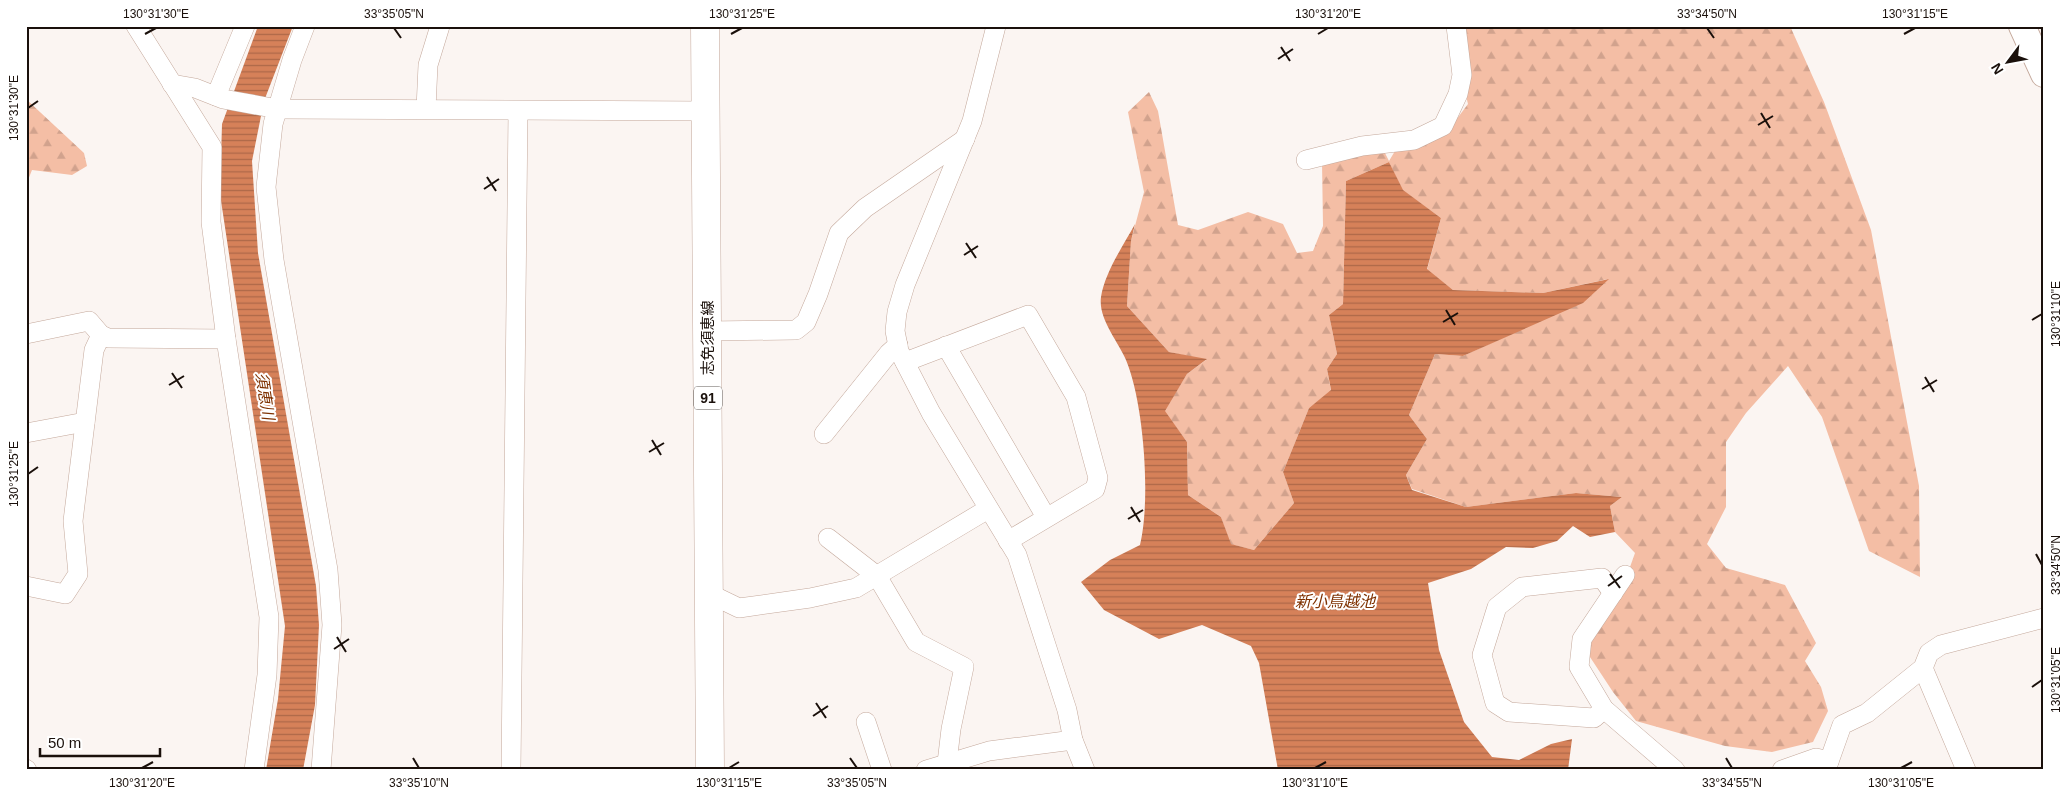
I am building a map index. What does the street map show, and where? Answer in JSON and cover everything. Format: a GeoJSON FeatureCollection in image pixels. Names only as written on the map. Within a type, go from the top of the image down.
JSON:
{"type":"FeatureCollection","features":[{"type":"Feature","properties":{"kind":"main road","name":"志免須恵線"},"geometry":{"type":"LineString","coordinates":[[705,26],[710,770]]}},
{"type":"Feature","properties":{"kind":"street"},"geometry":{"type":"LineString","coordinates":[[136,26],[212,146],[211,222],[226,339],[269,617],[267,675],[254,770]]}},
{"type":"Feature","properties":{"kind":"street"},"geometry":{"type":"LineString","coordinates":[[219,98],[245,26]]}},
{"type":"Feature","properties":{"kind":"street"},"geometry":{"type":"LineString","coordinates":[[306,26],[284,84],[273,124],[266,187],[267,211],[286,333],[328,570],[332,625],[321,770]]}},
{"type":"Feature","properties":{"kind":"street"},"geometry":{"type":"LineString","coordinates":[[426,109],[428,64],[440,26]]}},
{"type":"Feature","properties":{"kind":"street"},"geometry":{"type":"LineString","coordinates":[[996,26],[972,121],[905,285],[896,312],[895,331],[901,353],[931,413],[1017,555],[1067,710],[1073,740],[1085,770]]}},
{"type":"Feature","properties":{"kind":"street"},"geometry":{"type":"LineString","coordinates":[[1306,160],[1362,146],[1414,140],[1443,126],[1458,94],[1462,75],[1456,26]]}},
{"type":"Feature","properties":{"kind":"street"},"geometry":{"type":"LineString","coordinates":[[2022,26],[2044,74]]}},
{"type":"Feature","properties":{"kind":"street"},"geometry":{"type":"LineString","coordinates":[[172,84],[195,88],[219,98],[278,109],[706,111]]}},
{"type":"Feature","properties":{"kind":"street"},"geometry":{"type":"LineString","coordinates":[[511,770],[518,111]]}},
{"type":"Feature","properties":{"kind":"street"},"geometry":{"type":"LineString","coordinates":[[707,331],[796,330],[806,322],[839,234],[865,208],[965,138]]}},
{"type":"Feature","properties":{"kind":"street"},"geometry":{"type":"LineString","coordinates":[[824,434],[889,353],[946,346],[1028,315],[1053,354],[1076,397],[1098,478],[1095,489],[1008,540]]}},
{"type":"Feature","properties":{"kind":"street"},"geometry":{"type":"LineString","coordinates":[[26,334],[89,321],[100,335],[108,338],[226,339]]}},
{"type":"Feature","properties":{"kind":"street"},"geometry":{"type":"LineString","coordinates":[[26,586],[65,594],[78,574],[73,521],[94,350],[100,335]]}},
{"type":"Feature","properties":{"kind":"street"},"geometry":{"type":"LineString","coordinates":[[946,346],[1046,517]]}},
{"type":"Feature","properties":{"kind":"street"},"geometry":{"type":"LineString","coordinates":[[26,433],[85,422]]}},
{"type":"Feature","properties":{"kind":"street"},"geometry":{"type":"LineString","coordinates":[[710,594],[739,608],[810,598],[856,588],[988,509]]}},
{"type":"Feature","properties":{"kind":"street"},"geometry":{"type":"LineString","coordinates":[[828,538],[877,576],[916,642],[964,667],[951,729],[947,763]]}},
{"type":"Feature","properties":{"kind":"street"},"geometry":{"type":"LineString","coordinates":[[1625,575],[1582,639],[1579,667],[1604,710],[1675,770]]}},
{"type":"Feature","properties":{"kind":"street"},"geometry":{"type":"LineString","coordinates":[[1604,710],[1594,718],[1509,712],[1495,703],[1482,655],[1497,607],[1522,587],[1602,578],[1613,593]]}},
{"type":"Feature","properties":{"kind":"street"},"geometry":{"type":"LineString","coordinates":[[1782,770],[1816,758],[1827,766],[1842,725],[1867,713],[1922,668],[1929,653],[1941,645],[2044,618]]}},
{"type":"Feature","properties":{"kind":"street"},"geometry":{"type":"LineString","coordinates":[[1922,668],[1966,770]]}},
{"type":"Feature","properties":{"kind":"street"},"geometry":{"type":"LineString","coordinates":[[866,722],[882,770]]}},
{"type":"Feature","properties":{"kind":"street"},"geometry":{"type":"LineString","coordinates":[[926,770],[989,751],[1073,740]]}},
{"type":"Feature","properties":{"kind":"green space"},"geometry":{"type":"Polygon","coordinates":[[[1449,26],[1790,26],[1824,102],[1871,230],[1919,486],[1920,577],[1869,551],[1822,417],[1788,366],[1746,413],[1726,442],[1726,507],[1707,544],[1726,568],[1785,585],[1816,643],[1805,661],[1821,687],[1828,711],[1813,742],[1772,752],[1725,746],[1636,721],[1613,692],[1588,654],[1589,631],[1620,595],[1635,553],[1615,532],[1610,506],[1622,497],[1576,493],[1466,507],[1412,489],[1406,475],[1427,439],[1409,415],[1435,354],[1463,356],[1511,334],[1608,279],[1543,293],[1453,290],[1427,270],[1441,218],[1402,190],[1389,162],[1346,181],[1343,304],[1329,315],[1337,354],[1327,369],[1331,391],[1309,408],[1283,472],[1294,503],[1254,550],[1230,544],[1221,517],[1188,495],[1187,442],[1164,411],[1187,374],[1206,360],[1169,352],[1127,306],[1131,241],[1144,192],[1128,112],[1149,92],[1158,111],[1178,225],[1198,230],[1248,212],[1283,224],[1297,253],[1313,251],[1323,226],[1322,162],[1384,151],[1389,161],[1395,151],[1444,136],[1468,104],[1449,26]]]}},
{"type":"Feature","properties":{"kind":"green space"},"geometry":{"type":"Polygon","coordinates":[[[26,99],[84,153],[87,166],[72,175],[32,170],[26,185],[26,99]]]}},
{"type":"Feature","properties":{"kind":"water","name":"須恵川"},"geometry":{"type":"Polygon","coordinates":[[[258,26],[293,26],[264,101],[252,161],[258,253],[316,586],[319,625],[315,705],[303,770],[266,770],[278,699],[285,626],[220,194],[222,124],[258,26]]]}},
{"type":"Feature","properties":{"kind":"water","name":"新小鳥越池"},"geometry":{"type":"Polygon","coordinates":[[[1389,162],[1403,190],[1441,218],[1427,269],[1453,290],[1543,293],[1609,279],[1583,303],[1463,356],[1435,354],[1409,415],[1427,439],[1406,475],[1412,490],[1466,507],[1576,493],[1622,497],[1610,506],[1615,532],[1590,537],[1573,526],[1557,541],[1533,548],[1506,547],[1471,569],[1428,583],[1439,650],[1464,722],[1492,757],[1519,760],[1551,744],[1572,739],[1568,770],[1278,770],[1259,663],[1251,646],[1202,625],[1159,639],[1104,610],[1081,582],[1110,560],[1140,545],[1143,526],[1145,503],[1144,452],[1137,401],[1126,360],[1105,322],[1101,305],[1106,278],[1135,224],[1131,241],[1127,306],[1169,352],[1207,359],[1187,374],[1165,411],[1187,442],[1188,495],[1221,517],[1231,544],[1254,550],[1294,503],[1283,472],[1309,408],[1331,390],[1327,369],[1337,354],[1329,315],[1343,304],[1346,181],[1389,162]]]}}]}
